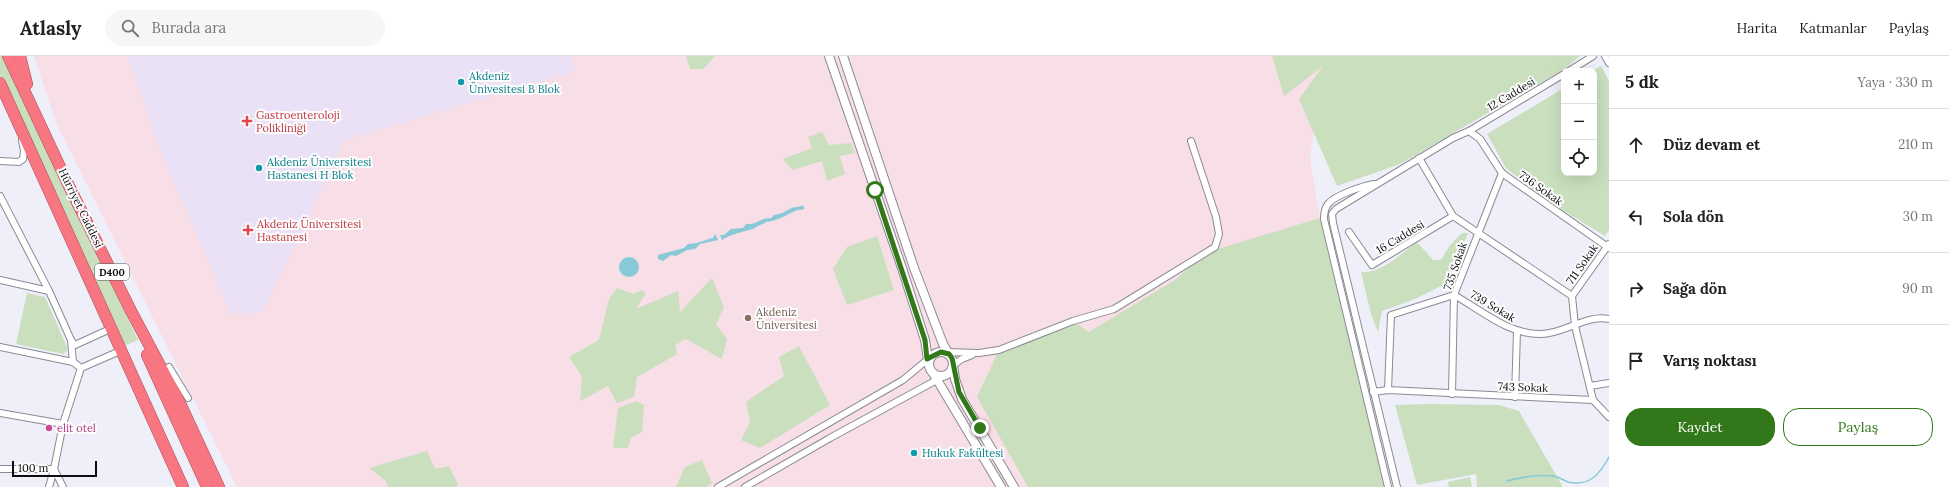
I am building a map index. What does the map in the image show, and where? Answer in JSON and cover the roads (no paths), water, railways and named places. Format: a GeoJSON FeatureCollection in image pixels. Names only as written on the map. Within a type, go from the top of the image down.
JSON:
{"type":"FeatureCollection","features":[{"type":"Feature","properties":{"kind":"highway","name":"Hürriyet Caddesi"},"geometry":{"type":"LineString","coordinates":[[8,56],[45,131],[69,186],[131,311],[179,401],[220,487]]}},
{"type":"Feature","properties":{"kind":"highway"},"geometry":{"type":"LineString","coordinates":[[20,56],[27,82],[45,131]]}},
{"type":"Feature","properties":{"kind":"highway","name":"Hürriyet Caddesi"},"geometry":{"type":"LineString","coordinates":[[0,83],[110,329],[183,487]]}},
{"type":"Feature","properties":{"kind":"highway"},"geometry":{"type":"LineString","coordinates":[[0,98],[18,123]]}},
{"type":"Feature","properties":{"kind":"highway"},"geometry":{"type":"LineString","coordinates":[[69,186],[207,487]]}},
{"type":"Feature","properties":{"kind":"highway"},"geometry":{"type":"LineString","coordinates":[[56,206],[190,487]]}},
{"type":"Feature","properties":{"kind":"street"},"geometry":{"type":"LineString","coordinates":[[829,56],[902,268],[934,368],[1000,487]]}},
{"type":"Feature","properties":{"kind":"street"},"geometry":{"type":"LineString","coordinates":[[843,56],[914,268],[953,365],[955,379],[962,399],[1014,487]]}},
{"type":"Feature","properties":{"kind":"street"},"geometry":{"type":"LineString","coordinates":[[1574,68],[1593,56]]}},
{"type":"Feature","properties":{"kind":"street"},"geometry":{"type":"LineString","coordinates":[[1605,56],[1609,63]]}},
{"type":"Feature","properties":{"kind":"street","name":"12 Caddesi"},"geometry":{"type":"LineString","coordinates":[[1374,184],[1461,133],[1472,133],[1561,76]]}},
{"type":"Feature","properties":{"kind":"street"},"geometry":{"type":"LineString","coordinates":[[0,161],[19,162],[23,159],[24,151],[18,123]]}},
{"type":"Feature","properties":{"kind":"street","name":"736 Sokak"},"geometry":{"type":"LineString","coordinates":[[1472,133],[1480,139],[1502,174],[1608,246]]}},
{"type":"Feature","properties":{"kind":"street"},"geometry":{"type":"LineString","coordinates":[[745,487],[830,438],[934,368],[937,352],[980,353],[999,350],[1060,326],[1114,309],[1215,247],[1219,234],[1216,217],[1191,141]]}},
{"type":"Feature","properties":{"kind":"street"},"geometry":{"type":"LineString","coordinates":[[1419,158],[1453,216],[1572,296],[1575,326],[1593,400],[1609,418]]}},
{"type":"Feature","properties":{"kind":"street","name":"735 Sokak"},"geometry":{"type":"LineString","coordinates":[[1452,394],[1454,295],[1502,174]]}},
{"type":"Feature","properties":{"kind":"street"},"geometry":{"type":"LineString","coordinates":[[1374,184],[1369,190],[1336,208],[1332,219],[1397,487]]}},
{"type":"Feature","properties":{"kind":"street"},"geometry":{"type":"LineString","coordinates":[[1374,184],[1367,185],[1335,199],[1328,204],[1324,219],[1388,487]]}},
{"type":"Feature","properties":{"kind":"street"},"geometry":{"type":"LineString","coordinates":[[0,196],[49,291],[71,340],[75,345],[110,329]]}},
{"type":"Feature","properties":{"kind":"street","name":"16 Caddesi"},"geometry":{"type":"LineString","coordinates":[[1349,232],[1372,266],[1453,216]]}},
{"type":"Feature","properties":{"kind":"street","name":"711 Sokak"},"geometry":{"type":"LineString","coordinates":[[1572,296],[1608,246]]}},
{"type":"Feature","properties":{"kind":"street"},"geometry":{"type":"LineString","coordinates":[[0,280],[49,291]]}},
{"type":"Feature","properties":{"kind":"street","name":"739 Sokak"},"geometry":{"type":"LineString","coordinates":[[1388,390],[1391,315],[1454,295],[1517,331],[1541,334],[1575,326],[1599,317],[1609,320]]}},
{"type":"Feature","properties":{"kind":"street"},"geometry":{"type":"LineString","coordinates":[[1515,397],[1517,331]]}},
{"type":"Feature","properties":{"kind":"street"},"geometry":{"type":"LineString","coordinates":[[71,340],[73,362]]}},
{"type":"Feature","properties":{"kind":"street"},"geometry":{"type":"LineString","coordinates":[[0,347],[73,362],[81,368]]}},
{"type":"Feature","properties":{"kind":"street"},"geometry":{"type":"LineString","coordinates":[[49,487],[63,424],[81,368],[120,351]]}},
{"type":"Feature","properties":{"kind":"street"},"geometry":{"type":"LineString","coordinates":[[718,487],[903,380],[934,368],[950,372],[953,365],[962,359],[980,353]]}},
{"type":"Feature","properties":{"kind":"street"},"geometry":{"type":"LineString","coordinates":[[169,367],[188,398]]}},
{"type":"Feature","properties":{"kind":"street"},"geometry":{"type":"LineString","coordinates":[[1590,386],[1609,383]]}},
{"type":"Feature","properties":{"kind":"street","name":"743 Sokak"},"geometry":{"type":"LineString","coordinates":[[1374,392],[1388,390],[1593,400]]}},
{"type":"Feature","properties":{"kind":"street"},"geometry":{"type":"LineString","coordinates":[[0,413],[63,424]]}},
{"type":"Feature","properties":{"kind":"street"},"geometry":{"type":"LineString","coordinates":[[0,469],[54,469]]}},
{"type":"Feature","properties":{"kind":"street"},"geometry":{"type":"LineString","coordinates":[[54,469],[63,487]]}},
{"type":"Feature","properties":{"kind":"water"},"geometry":{"type":"Polygon","coordinates":[[[803,205],[804,209],[797,210],[778,219],[766,222],[751,230],[732,235],[722,240],[720,235],[724,235],[731,229],[743,228],[746,224],[771,218],[774,215],[803,205]]]}},
{"type":"Feature","properties":{"kind":"water"},"geometry":{"type":"Polygon","coordinates":[[[715,234],[718,240],[700,244],[695,249],[687,250],[676,256],[671,255],[663,261],[658,259],[658,255],[684,248],[688,244],[713,238],[715,234]]]}},
{"type":"Feature","properties":{"kind":"water"},"geometry":{"type":"Polygon","coordinates":[[[629,257],[636,260],[639,267],[636,274],[629,277],[622,274],[619,267],[622,260],[629,257]]]}},
{"type":"Feature","properties":{"kind":"waterway"},"geometry":{"type":"LineString","coordinates":[[1507,481],[1530,476],[1548,475],[1556,476],[1568,482],[1582,483],[1598,474],[1609,457]]}},
{"type":"Feature","properties":{"kind":"place","name":"Akdeniz Ünivesitesi B Blok"},"geometry":{"type":"Point","coordinates":[461,82]}},
{"type":"Feature","properties":{"kind":"place","name":"Gastroenteroloji Polikliniği"},"geometry":{"type":"Point","coordinates":[247,121]}},
{"type":"Feature","properties":{"kind":"place","name":"Akdeniz Üniversitesi Hastanesi H Blok"},"geometry":{"type":"Point","coordinates":[259,168]}},
{"type":"Feature","properties":{"kind":"place","name":"Akdeniz Üniversitesi Hastanesi"},"geometry":{"type":"Point","coordinates":[248,230]}},
{"type":"Feature","properties":{"kind":"place","name":"Akdeniz Üniversitesi"},"geometry":{"type":"Point","coordinates":[748,318]}},
{"type":"Feature","properties":{"kind":"place","name":"elit otel"},"geometry":{"type":"Point","coordinates":[49,428]}},
{"type":"Feature","properties":{"kind":"place","name":"Hukuk Fakültesi"},"geometry":{"type":"Point","coordinates":[914,453]}}]}
